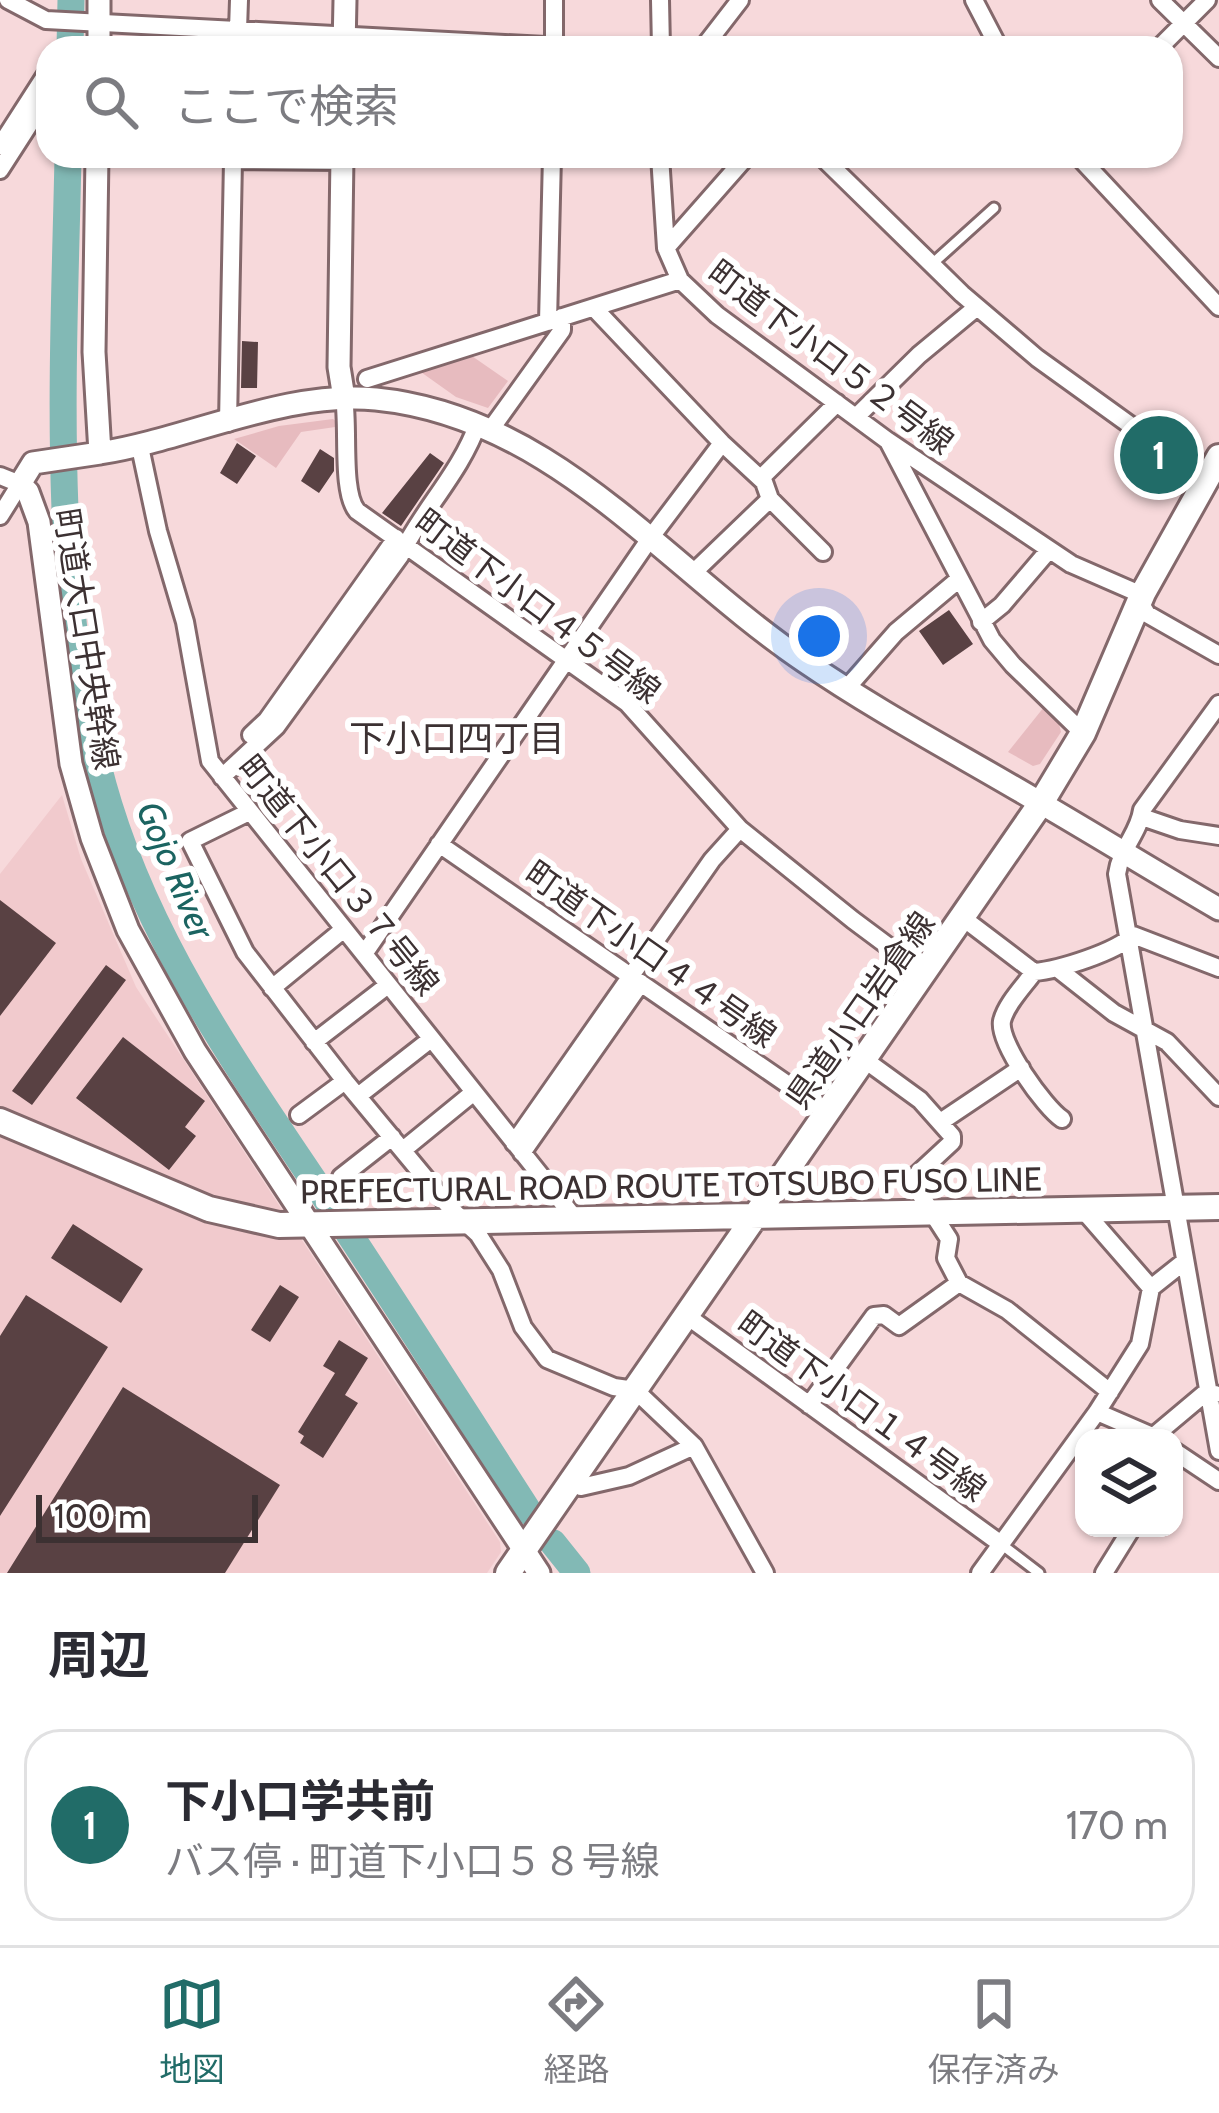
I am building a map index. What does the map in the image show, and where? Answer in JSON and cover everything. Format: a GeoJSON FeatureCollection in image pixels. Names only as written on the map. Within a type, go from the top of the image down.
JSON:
{"type":"FeatureCollection","features":[{"type":"Feature","properties":{"kind":"main road","name":"県道小口岩倉線"},"geometry":{"type":"LineString","coordinates":[[520,1556],[1041,803],[1084,733],[1139,601],[1219,457]]}},
{"type":"Feature","properties":{"kind":"main road","name":"PREFECTURAL ROAD ROUTE TOTSUBO FUSO LINE"},"geometry":{"type":"LineString","coordinates":[[0,1121],[209,1209],[261,1222],[318,1227],[1219,1207]]}},
{"type":"Feature","properties":{"kind":"street"},"geometry":{"type":"LineString","coordinates":[[8,0],[49,20],[96,15],[291,36]]}},
{"type":"Feature","properties":{"kind":"street"},"geometry":{"type":"LineString","coordinates":[[238,30],[239,0]]}},
{"type":"Feature","properties":{"kind":"street"},"geometry":{"type":"LineString","coordinates":[[344,36],[345,0]]}},
{"type":"Feature","properties":{"kind":"street"},"geometry":{"type":"LineString","coordinates":[[554,0],[554,36]]}},
{"type":"Feature","properties":{"kind":"street"},"geometry":{"type":"LineString","coordinates":[[660,0],[661,36]]}},
{"type":"Feature","properties":{"kind":"street"},"geometry":{"type":"LineString","coordinates":[[712,36],[740,0]]}},
{"type":"Feature","properties":{"kind":"street"},"geometry":{"type":"LineString","coordinates":[[974,0],[993,36]]}},
{"type":"Feature","properties":{"kind":"street"},"geometry":{"type":"LineString","coordinates":[[1160,0],[1219,58]]}},
{"type":"Feature","properties":{"kind":"street"},"geometry":{"type":"LineString","coordinates":[[1171,36],[1207,0]]}},
{"type":"Feature","properties":{"kind":"street"},"geometry":{"type":"LineString","coordinates":[[0,146],[36,90]]}},
{"type":"Feature","properties":{"kind":"street"},"geometry":{"type":"LineString","coordinates":[[0,170],[36,114]]}},
{"type":"Feature","properties":{"kind":"street"},"geometry":{"type":"LineString","coordinates":[[93,455],[97,168]]}},
{"type":"Feature","properties":{"kind":"street"},"geometry":{"type":"LineString","coordinates":[[229,423],[232,168]]}},
{"type":"Feature","properties":{"kind":"street"},"geometry":{"type":"LineString","coordinates":[[342,168],[339,367],[344,398]]}},
{"type":"Feature","properties":{"kind":"street"},"geometry":{"type":"LineString","coordinates":[[219,773],[267,720],[484,426],[562,330],[555,320],[551,168]]}},
{"type":"Feature","properties":{"kind":"street"},"geometry":{"type":"LineString","coordinates":[[661,168],[666,248],[680,280]]}},
{"type":"Feature","properties":{"kind":"street"},"geometry":{"type":"LineString","coordinates":[[666,248],[736,168]]}},
{"type":"Feature","properties":{"kind":"street"},"geometry":{"type":"LineString","coordinates":[[832,168],[1037,358],[1204,478]]}},
{"type":"Feature","properties":{"kind":"street"},"geometry":{"type":"LineString","coordinates":[[1089,168],[1219,308]]}},
{"type":"Feature","properties":{"kind":"street","name":"町道下小口５２号線"},"geometry":{"type":"LineString","coordinates":[[367,379],[680,280],[717,315],[888,441],[1049,550],[1133,591],[1147,614],[1219,655]]}},
{"type":"Feature","properties":{"kind":"street"},"geometry":{"type":"LineString","coordinates":[[856,417],[977,307]]}},
{"type":"Feature","properties":{"kind":"street"},"geometry":{"type":"LineString","coordinates":[[593,308],[761,478],[770,499],[823,552]]}},
{"type":"Feature","properties":{"kind":"street","name":"町道大口中央幹線"},"geometry":{"type":"LineString","coordinates":[[539,1573],[520,1556],[318,1227],[164,1000],[105,875],[81,801],[65,730],[39,522],[28,492],[10,480],[33,463],[140,447],[284,407],[344,398],[415,405],[484,426],[545,457],[651,537],[778,643],[846,689],[1219,909]]}},
{"type":"Feature","properties":{"kind":"street","name":"町道下小口４５号線"},"geometry":{"type":"LineString","coordinates":[[344,398],[349,427],[348,495],[358,511],[567,658],[642,717],[740,829],[908,962],[928,970]]}},
{"type":"Feature","properties":{"kind":"street"},"geometry":{"type":"LineString","coordinates":[[761,478],[837,403]]}},
{"type":"Feature","properties":{"kind":"street"},"geometry":{"type":"LineString","coordinates":[[888,441],[980,622],[1012,665],[1084,733]]}},
{"type":"Feature","properties":{"kind":"street"},"geometry":{"type":"LineString","coordinates":[[364,954],[651,537],[722,443]]}},
{"type":"Feature","properties":{"kind":"street","name":"町道下小口３７号線"},"geometry":{"type":"LineString","coordinates":[[140,447],[185,622],[210,761],[577,1222]]}},
{"type":"Feature","properties":{"kind":"street"},"geometry":{"type":"LineString","coordinates":[[0,515],[10,480]]}},
{"type":"Feature","properties":{"kind":"street"},"geometry":{"type":"LineString","coordinates":[[694,572],[770,499]]}},
{"type":"Feature","properties":{"kind":"street"},"geometry":{"type":"LineString","coordinates":[[219,773],[276,727],[358,613],[401,541]]}},
{"type":"Feature","properties":{"kind":"street"},"geometry":{"type":"LineString","coordinates":[[980,622],[1002,605],[1049,550]]}},
{"type":"Feature","properties":{"kind":"street"},"geometry":{"type":"LineString","coordinates":[[846,689],[896,632],[958,580]]}},
{"type":"Feature","properties":{"kind":"street"},"geometry":{"type":"LineString","coordinates":[[1219,704],[1142,810],[1120,852],[1117,874],[1185,1261],[1214,1393],[1219,1451]]}},
{"type":"Feature","properties":{"kind":"street"},"geometry":{"type":"LineString","coordinates":[[249,812],[190,841],[245,952],[345,1081],[468,1224],[501,1270],[523,1327],[548,1359],[614,1387],[635,1390],[694,1446],[765,1573]]}},
{"type":"Feature","properties":{"kind":"street"},"geometry":{"type":"LineString","coordinates":[[1142,817],[1219,836]]}},
{"type":"Feature","properties":{"kind":"street"},"geometry":{"type":"LineString","coordinates":[[518,1148],[712,860],[740,829]]}},
{"type":"Feature","properties":{"kind":"street","name":"町道下小口４４号線"},"geometry":{"type":"LineString","coordinates":[[440,844],[829,1113]]}},
{"type":"Feature","properties":{"kind":"street"},"geometry":{"type":"LineString","coordinates":[[963,918],[1034,972],[1058,969],[1133,935],[1219,968]]}},
{"type":"Feature","properties":{"kind":"street"},"geometry":{"type":"LineString","coordinates":[[272,988],[344,929]]}},
{"type":"Feature","properties":{"kind":"street"},"geometry":{"type":"LineString","coordinates":[[1058,969],[1114,1013],[1167,1042],[1219,1097]]}},
{"type":"Feature","properties":{"kind":"street"},"geometry":{"type":"LineString","coordinates":[[1034,972],[1003,1016],[1001,1028],[1021,1069],[1062,1120]]}},
{"type":"Feature","properties":{"kind":"street"},"geometry":{"type":"LineString","coordinates":[[314,1042],[388,985]]}},
{"type":"Feature","properties":{"kind":"street"},"geometry":{"type":"LineString","coordinates":[[358,1096],[431,1039]]}},
{"type":"Feature","properties":{"kind":"street"},"geometry":{"type":"LineString","coordinates":[[865,1060],[942,1121],[952,1142],[911,1180],[949,1239],[946,1258],[959,1283],[1006,1310],[1109,1392]]}},
{"type":"Feature","properties":{"kind":"street"},"geometry":{"type":"LineString","coordinates":[[942,1121],[1021,1069]]}},
{"type":"Feature","properties":{"kind":"street"},"geometry":{"type":"LineString","coordinates":[[299,1114],[345,1081]]}},
{"type":"Feature","properties":{"kind":"street"},"geometry":{"type":"LineString","coordinates":[[341,1177],[474,1093]]}},
{"type":"Feature","properties":{"kind":"street"},"geometry":{"type":"LineString","coordinates":[[1084,1211],[1151,1288]]}},
{"type":"Feature","properties":{"kind":"street"},"geometry":{"type":"LineString","coordinates":[[980,1573],[1097,1412],[1140,1344],[1151,1288],[1185,1261]]}},
{"type":"Feature","properties":{"kind":"street"},"geometry":{"type":"LineString","coordinates":[[809,1405],[874,1316],[884,1315],[899,1326],[959,1283]]}},
{"type":"Feature","properties":{"kind":"street","name":"町道下小口１４号線"},"geometry":{"type":"LineString","coordinates":[[687,1316],[1001,1544]]}},
{"type":"Feature","properties":{"kind":"street"},"geometry":{"type":"LineString","coordinates":[[1164,1429],[1204,1394],[1214,1393]]}},
{"type":"Feature","properties":{"kind":"street"},"geometry":{"type":"LineString","coordinates":[[1097,1412],[1136,1429]]}},
{"type":"Feature","properties":{"kind":"street"},"geometry":{"type":"LineString","coordinates":[[572,1481],[580,1487],[628,1476],[694,1446]]}},
{"type":"Feature","properties":{"kind":"street"},"geometry":{"type":"LineString","coordinates":[[1183,1462],[1219,1481]]}},
{"type":"Feature","properties":{"kind":"street"},"geometry":{"type":"LineString","coordinates":[[1104,1573],[1126,1537]]}},
{"type":"Feature","properties":{"kind":"lane"},"geometry":{"type":"LineString","coordinates":[[932,264],[994,208]]}},
{"type":"Feature","properties":{"kind":"lane"},"geometry":{"type":"LineString","coordinates":[[1001,1544],[1039,1573]]}},
{"type":"Feature","properties":{"kind":"shaded area"},"geometry":{"type":"Polygon","coordinates":[[[469,354],[508,381],[488,408],[456,397],[418,370],[469,354]]]}},
{"type":"Feature","properties":{"kind":"shaded area"},"geometry":{"type":"Polygon","coordinates":[[[333,419],[342,426],[301,432],[276,468],[234,439],[279,426],[333,419]]]}},
{"type":"Feature","properties":{"kind":"shaded area"},"geometry":{"type":"Polygon","coordinates":[[[1044,707],[1058,720],[1061,732],[1040,764],[1033,766],[1008,752],[1044,707]]]}},
{"type":"Feature","properties":{"kind":"shaded area"},"geometry":{"type":"Polygon","coordinates":[[[62,795],[81,859],[136,987],[500,1542],[501,1552],[487,1573],[0,1573],[0,874],[62,795]]]}},
{"type":"Feature","properties":{"kind":"building"},"geometry":{"type":"Polygon","coordinates":[[[242,341],[258,342],[257,388],[241,388],[242,341]]]}},
{"type":"Feature","properties":{"kind":"building"},"geometry":{"type":"Polygon","coordinates":[[[237,443],[256,456],[237,484],[220,473],[237,443]]]}},
{"type":"Feature","properties":{"kind":"building"},"geometry":{"type":"Polygon","coordinates":[[[320,449],[334,458],[334,471],[319,493],[301,481],[320,449]]]}},
{"type":"Feature","properties":{"kind":"building"},"geometry":{"type":"Polygon","coordinates":[[[430,453],[444,463],[401,526],[382,513],[430,453]]]}},
{"type":"Feature","properties":{"kind":"building"},"geometry":{"type":"Polygon","coordinates":[[[949,610],[973,644],[943,665],[919,631],[949,610]]]}},
{"type":"Feature","properties":{"kind":"building"},"geometry":{"type":"Polygon","coordinates":[[[0,900],[56,943],[0,1016],[0,900]]]}},
{"type":"Feature","properties":{"kind":"building"},"geometry":{"type":"Polygon","coordinates":[[[106,965],[126,980],[32,1105],[12,1091],[106,965]]]}},
{"type":"Feature","properties":{"kind":"building"},"geometry":{"type":"Polygon","coordinates":[[[123,1037],[205,1101],[185,1127],[196,1136],[169,1170],[76,1098],[123,1037]]]}},
{"type":"Feature","properties":{"kind":"building"},"geometry":{"type":"Polygon","coordinates":[[[73,1224],[143,1269],[121,1303],[51,1258],[73,1224]]]}},
{"type":"Feature","properties":{"kind":"building"},"geometry":{"type":"Polygon","coordinates":[[[280,1285],[299,1297],[270,1342],[251,1330],[280,1285]]]}},
{"type":"Feature","properties":{"kind":"building"},"geometry":{"type":"Polygon","coordinates":[[[26,1295],[108,1347],[0,1516],[0,1336],[26,1295]]]}},
{"type":"Feature","properties":{"kind":"building"},"geometry":{"type":"Polygon","coordinates":[[[339,1340],[368,1358],[345,1395],[358,1403],[323,1458],[300,1443],[304,1436],[298,1432],[335,1373],[323,1366],[339,1340]]]}},
{"type":"Feature","properties":{"kind":"building"},"geometry":{"type":"Polygon","coordinates":[[[123,1387],[280,1485],[225,1573],[7,1573],[123,1387]]]}},
{"type":"Feature","properties":{"kind":"waterway","name":"Gojo River"},"geometry":{"type":"LineString","coordinates":[[70,36],[71,0]]}},
{"type":"Feature","properties":{"kind":"waterway","name":"Gojo River"},"geometry":{"type":"LineString","coordinates":[[68,168],[63,399],[68,567],[76,650],[109,805],[151,913],[206,1014],[529,1512]]}},
{"type":"Feature","properties":{"kind":"waterway","name":"Gojo River"},"geometry":{"type":"LineString","coordinates":[[553,1543],[577,1573]]}},
{"type":"Feature","properties":{"kind":"place","name":"下小口学共前"},"geometry":{"type":"Point","coordinates":[1159,455]}},
{"type":"Feature","properties":{"kind":"district","name":"下小口四丁目"},"geometry":{"type":"Point","coordinates":[457,738]}}]}
